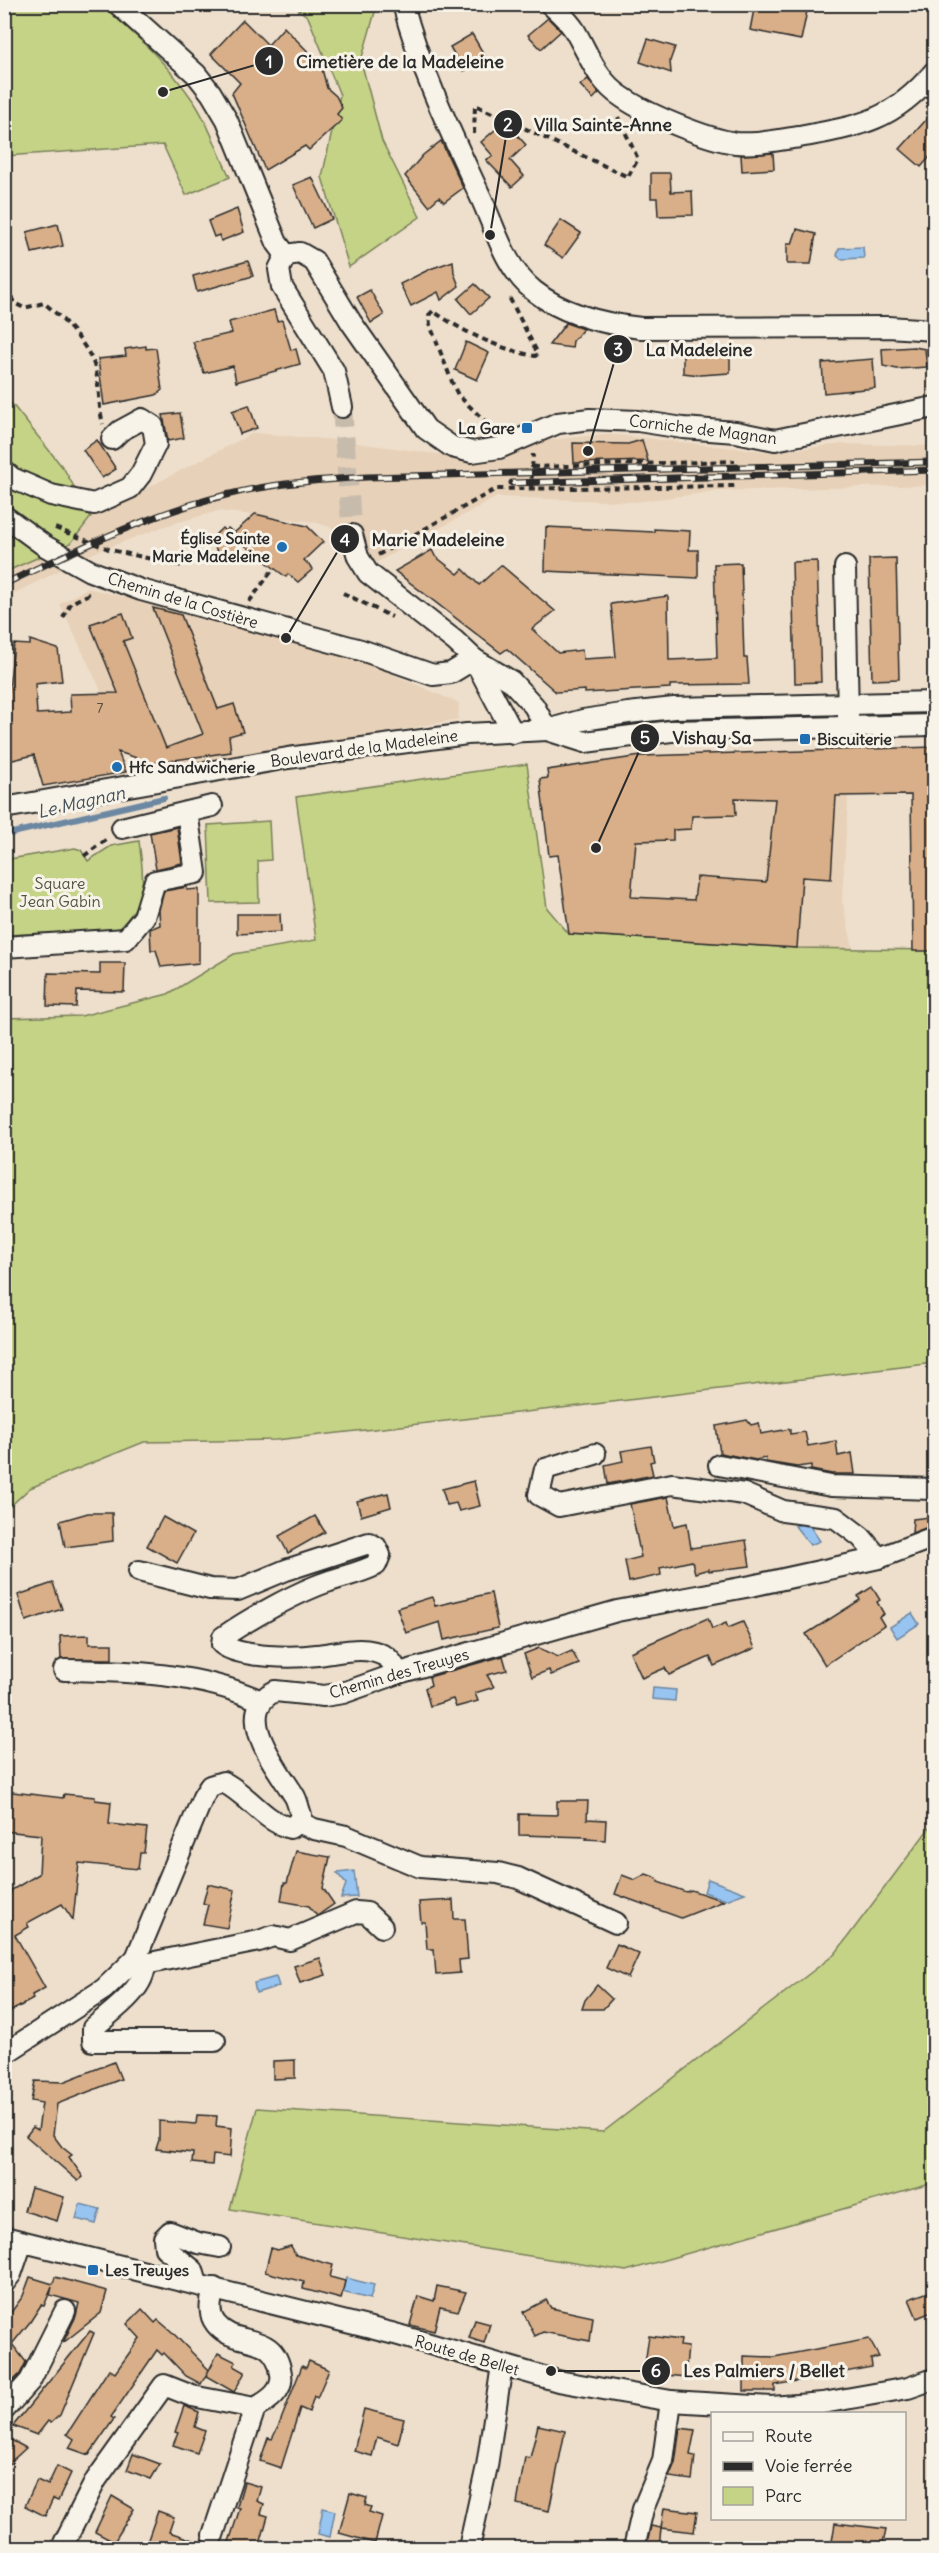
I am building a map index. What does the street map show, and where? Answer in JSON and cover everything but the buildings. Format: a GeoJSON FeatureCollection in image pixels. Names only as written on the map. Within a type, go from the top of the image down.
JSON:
{"type":"FeatureCollection","features":[{"type":"Feature","properties":{"kind":"street"},"geometry":{"type":"LineString","coordinates":[[118,4],[196,74],[211,93],[227,120],[277,243],[286,255],[279,269],[282,287],[331,365],[340,392],[342,407]]}},
{"type":"Feature","properties":{"kind":"street"},"geometry":{"type":"LineString","coordinates":[[403,4],[439,107],[508,261],[532,290],[557,306],[616,325],[641,328],[888,327],[934,330]]}},
{"type":"Feature","properties":{"kind":"street"},"geometry":{"type":"LineString","coordinates":[[550,4],[574,30],[592,65],[605,83],[622,97],[673,122],[735,143],[759,143],[855,127],[897,108],[934,72]]}},
{"type":"Feature","properties":{"kind":"street","name":"Corniche de Magnan"},"geometry":{"type":"LineString","coordinates":[[286,255],[300,253],[314,261],[351,322],[416,416],[433,435],[452,447],[465,451],[489,451],[509,445],[558,423],[590,419],[638,421],[683,428],[736,432],[762,439],[783,439],[934,407]]}},
{"type":"Feature","properties":{"kind":"street"},"geometry":{"type":"LineString","coordinates":[[4,471],[12,478],[51,495],[94,504],[130,488],[141,474],[156,444],[153,426],[142,419],[120,430],[112,439]]}},
{"type":"Feature","properties":{"kind":"street","name":"Chemin de la Costière"},"geometry":{"type":"LineString","coordinates":[[4,516],[45,546],[109,579],[204,608],[361,650],[433,675],[451,673],[474,659]]}},
{"type":"Feature","properties":{"kind":"street"},"geometry":{"type":"LineString","coordinates":[[352,535],[361,564],[368,573],[455,641],[474,659],[511,681],[524,693],[547,730]]}},
{"type":"Feature","properties":{"kind":"street"},"geometry":{"type":"LineString","coordinates":[[845,567],[849,727]]}},
{"type":"Feature","properties":{"kind":"street"},"geometry":{"type":"LineString","coordinates":[[474,659],[513,733]]}},
{"type":"Feature","properties":{"kind":"street","name":"Boulevard de la Madeleine"},"geometry":{"type":"LineString","coordinates":[[4,808],[288,758],[467,734],[547,730],[583,720],[674,708],[934,702]]}},
{"type":"Feature","properties":{"kind":"street","name":"Boulevard de la Madeleine"},"geometry":{"type":"LineString","coordinates":[[547,730],[585,742],[671,731],[934,725]]}},
{"type":"Feature","properties":{"kind":"street"},"geometry":{"type":"LineString","coordinates":[[122,828],[212,806]]}},
{"type":"Feature","properties":{"kind":"street"},"geometry":{"type":"LineString","coordinates":[[4,947],[126,939],[144,917],[155,881],[196,873],[187,812]]}},
{"type":"Feature","properties":{"kind":"street"},"geometry":{"type":"LineString","coordinates":[[595,1454],[545,1469],[539,1495],[560,1506],[672,1484],[744,1494],[783,1511],[836,1518],[861,1537],[879,1558]]}},
{"type":"Feature","properties":{"kind":"street"},"geometry":{"type":"LineString","coordinates":[[719,1465],[831,1486],[934,1489]]}},
{"type":"Feature","properties":{"kind":"street","name":"Chemin des Treuyes"},"geometry":{"type":"LineString","coordinates":[[261,1701],[275,1691],[324,1696],[343,1693],[399,1673],[617,1611],[751,1586],[879,1558],[934,1537]]}},
{"type":"Feature","properties":{"kind":"street"},"geometry":{"type":"LineString","coordinates":[[139,1571],[210,1589],[238,1590],[286,1570],[369,1543],[376,1547],[380,1555],[376,1565],[364,1571],[325,1582],[242,1624],[223,1637],[222,1644],[234,1651],[289,1656],[316,1655],[342,1650],[370,1651],[388,1657],[399,1673]]}},
{"type":"Feature","properties":{"kind":"street"},"geometry":{"type":"LineString","coordinates":[[64,1670],[136,1671],[235,1689],[261,1701],[256,1714],[261,1741],[276,1771],[295,1798],[301,1815],[298,1822],[290,1828],[280,1825],[253,1806],[231,1786],[223,1782],[210,1786],[203,1797],[140,1961],[145,1975],[136,1987],[93,2028],[93,2041],[215,2041]]}},
{"type":"Feature","properties":{"kind":"street"},"geometry":{"type":"LineString","coordinates":[[298,1822],[314,1829],[346,1836],[420,1867],[498,1873],[518,1878],[616,1923]]}},
{"type":"Feature","properties":{"kind":"street"},"geometry":{"type":"LineString","coordinates":[[4,2054],[104,1989],[140,1961],[259,1941],[273,1936],[290,1940],[356,1912],[367,1912],[382,1927]]}},
{"type":"Feature","properties":{"kind":"street"},"geometry":{"type":"LineString","coordinates":[[68,2548],[64,2543],[96,2480],[164,2385],[192,2396],[255,2408],[273,2398],[282,2379],[280,2363],[268,2346],[251,2339],[231,2335],[217,2325],[212,2318],[206,2286],[193,2270],[165,2248],[164,2238],[170,2232],[198,2243],[220,2247]]}},
{"type":"Feature","properties":{"kind":"street"},"geometry":{"type":"LineString","coordinates":[[4,2283],[11,2274],[13,2239]]}},
{"type":"Feature","properties":{"kind":"street","name":"Route de Bellet"},"geometry":{"type":"LineString","coordinates":[[13,2239],[394,2334],[558,2381],[672,2401],[771,2408],[823,2403],[908,2388],[934,2379]]}},
{"type":"Feature","properties":{"kind":"street"},"geometry":{"type":"LineString","coordinates":[[5,2409],[30,2381],[65,2312]]}},
{"type":"Feature","properties":{"kind":"street"},"geometry":{"type":"LineString","coordinates":[[469,2548],[487,2466],[502,2365]]}},
{"type":"Feature","properties":{"kind":"street"},"geometry":{"type":"LineString","coordinates":[[634,2548],[643,2509],[663,2461],[672,2401]]}},
{"type":"Feature","properties":{"kind":"street"},"geometry":{"type":"LineString","coordinates":[[213,2535],[255,2408]]}},
{"type":"Feature","properties":{"kind":"path"},"geometry":{"type":"LineString","coordinates":[[473,138],[475,105],[628,177],[638,159],[610,100],[605,83]]}},
{"type":"Feature","properties":{"kind":"path"},"geometry":{"type":"LineString","coordinates":[[4,277],[14,303],[24,308],[44,303],[57,313],[89,354],[95,368],[102,422],[112,439]]}},
{"type":"Feature","properties":{"kind":"path"},"geometry":{"type":"LineString","coordinates":[[504,287],[538,354],[535,356],[456,327],[433,311],[429,315],[430,325],[458,395],[509,445]]}},
{"type":"Feature","properties":{"kind":"path"},"geometry":{"type":"LineString","coordinates":[[531,489],[532,467],[735,461]]}},
{"type":"Feature","properties":{"kind":"path"},"geometry":{"type":"LineString","coordinates":[[361,564],[496,489],[737,486]]}},
{"type":"Feature","properties":{"kind":"path"},"geometry":{"type":"LineString","coordinates":[[52,527],[111,550],[183,566]]}},
{"type":"Feature","properties":{"kind":"path"},"geometry":{"type":"LineString","coordinates":[[251,598],[274,568]]}},
{"type":"Feature","properties":{"kind":"path"},"geometry":{"type":"LineString","coordinates":[[63,618],[71,603],[103,586],[109,579]]}},
{"type":"Feature","properties":{"kind":"path"},"geometry":{"type":"LineString","coordinates":[[343,593],[394,618]]}},
{"type":"Feature","properties":{"kind":"path"},"geometry":{"type":"LineString","coordinates":[[84,856],[122,828]]}},
{"type":"Feature","properties":{"kind":"shaded area"},"geometry":{"type":"Polygon","coordinates":[[[253,433],[335,440],[452,456],[528,442],[607,434],[771,452],[843,444],[934,446],[934,485],[718,491],[635,502],[497,497],[374,564],[359,537],[315,522],[218,511],[165,526],[96,552],[5,598],[5,572],[71,543],[91,517],[253,433]]]}},
{"type":"Feature","properties":{"kind":"shaded area"},"geometry":{"type":"Polygon","coordinates":[[[87,588],[208,618],[373,666],[459,703],[458,719],[302,749],[138,769],[60,604],[87,588]]]}},
{"type":"Feature","properties":{"kind":"shaded area"},"geometry":{"type":"Polygon","coordinates":[[[851,748],[842,900],[853,948],[797,948],[569,934],[547,770],[641,756],[851,748]]]}},
{"type":"Feature","properties":{"kind":"green space"},"geometry":{"type":"Polygon","coordinates":[[[5,4],[102,5],[151,50],[184,88],[204,120],[230,177],[186,195],[163,145],[5,156],[5,4]]]}},
{"type":"Feature","properties":{"kind":"green space"},"geometry":{"type":"Polygon","coordinates":[[[293,5],[377,5],[361,61],[382,141],[420,217],[349,267],[322,177],[340,95],[308,17],[293,5]]]}},
{"type":"Feature","properties":{"kind":"green space"},"geometry":{"type":"Polygon","coordinates":[[[4,394],[64,469],[91,517],[71,543],[5,572],[4,394]]]}},
{"type":"Feature","properties":{"kind":"green space"},"geometry":{"type":"Polygon","coordinates":[[[527,764],[547,908],[569,934],[797,948],[934,950],[934,1363],[276,1440],[144,1442],[30,1488],[5,1511],[4,1018],[81,1016],[168,994],[234,954],[316,940],[296,797],[527,764]]]}},
{"type":"Feature","properties":{"kind":"green space"},"geometry":{"type":"Polygon","coordinates":[[[269,821],[271,860],[258,861],[259,902],[211,903],[208,825],[269,821]]]}},
{"type":"Feature","properties":{"kind":"green space","name":"Square Jean Gabin"},"geometry":{"type":"Polygon","coordinates":[[[139,841],[142,890],[134,910],[117,930],[5,935],[4,860],[75,848],[81,850],[88,861],[111,846],[139,841]]]}},
{"type":"Feature","properties":{"kind":"green space"},"geometry":{"type":"Polygon","coordinates":[[[934,1824],[934,2183],[626,2271],[230,2209],[257,2108],[603,2132],[835,1954],[934,1824]]]}},
{"type":"Feature","properties":{"kind":"water"},"geometry":{"type":"Polygon","coordinates":[[[863,247],[864,258],[841,259],[837,256],[839,248],[863,247]]]}},
{"type":"Feature","properties":{"kind":"water"},"geometry":{"type":"Polygon","coordinates":[[[807,1522],[820,1541],[810,1545],[795,1526],[807,1522]]]}},
{"type":"Feature","properties":{"kind":"water"},"geometry":{"type":"Polygon","coordinates":[[[912,1613],[919,1624],[897,1638],[890,1627],[912,1613]]]}},
{"type":"Feature","properties":{"kind":"water"},"geometry":{"type":"Polygon","coordinates":[[[653,1688],[676,1690],[675,1701],[652,1699],[653,1688]]]}},
{"type":"Feature","properties":{"kind":"water"},"geometry":{"type":"Polygon","coordinates":[[[354,1871],[357,1897],[341,1898],[346,1884],[337,1873],[354,1871]]]}},
{"type":"Feature","properties":{"kind":"water"},"geometry":{"type":"Polygon","coordinates":[[[708,1879],[745,1893],[726,1900],[704,1892],[708,1879]]]}},
{"type":"Feature","properties":{"kind":"water"},"geometry":{"type":"Polygon","coordinates":[[[276,1977],[279,1986],[256,1993],[254,1983],[276,1977]]]}},
{"type":"Feature","properties":{"kind":"water"},"geometry":{"type":"Polygon","coordinates":[[[80,2204],[100,2209],[96,2224],[76,2219],[80,2204]]]}},
{"type":"Feature","properties":{"kind":"water"},"geometry":{"type":"Polygon","coordinates":[[[346,2278],[374,2285],[370,2299],[342,2292],[346,2278]]]}},
{"type":"Feature","properties":{"kind":"water"},"geometry":{"type":"Polygon","coordinates":[[[323,2508],[335,2511],[330,2537],[318,2534],[323,2508]]]}},
{"type":"Feature","properties":{"kind":"waterway","name":"Le Magnan"},"geometry":{"type":"LineString","coordinates":[[4,835],[164,798]]}},
{"type":"Feature","properties":{"kind":"tunnel"},"geometry":{"type":"LineString","coordinates":[[342,407],[352,535]]}},
{"type":"Feature","properties":{"kind":"railway"},"geometry":{"type":"LineString","coordinates":[[4,584],[113,534],[169,512],[226,495],[279,485],[368,477],[934,462]]}},
{"type":"Feature","properties":{"kind":"railway"},"geometry":{"type":"LineString","coordinates":[[512,483],[934,470]]}},
{"type":"Feature","properties":{"kind":"place","name":"Cimetière de la Madeleine"},"geometry":{"type":"Point","coordinates":[163,92]}},
{"type":"Feature","properties":{"kind":"place","name":"Villa Sainte-Anne"},"geometry":{"type":"Point","coordinates":[490,235]}},
{"type":"Feature","properties":{"kind":"place","name":"La Gare"},"geometry":{"type":"Point","coordinates":[527,428]}},
{"type":"Feature","properties":{"kind":"place","name":"La Madeleine"},"geometry":{"type":"Point","coordinates":[588,451]}},
{"type":"Feature","properties":{"kind":"place","name":"Église Sainte Marie Madeleine"},"geometry":{"type":"Point","coordinates":[282,547]}},
{"type":"Feature","properties":{"kind":"place","name":"Marie Madeleine"},"geometry":{"type":"Point","coordinates":[286,638]}},
{"type":"Feature","properties":{"kind":"place","name":"Biscuiterie"},"geometry":{"type":"Point","coordinates":[805,739]}},
{"type":"Feature","properties":{"kind":"place","name":"Hfc Sandwicherie"},"geometry":{"type":"Point","coordinates":[117,767]}},
{"type":"Feature","properties":{"kind":"place","name":"Vishay Sa"},"geometry":{"type":"Point","coordinates":[596,848]}},
{"type":"Feature","properties":{"kind":"place","name":"Les Treuyes"},"geometry":{"type":"Point","coordinates":[93,2270]}},
{"type":"Feature","properties":{"kind":"place","name":"Les Palmiers / Bellet"},"geometry":{"type":"Point","coordinates":[551,2371]}}]}
